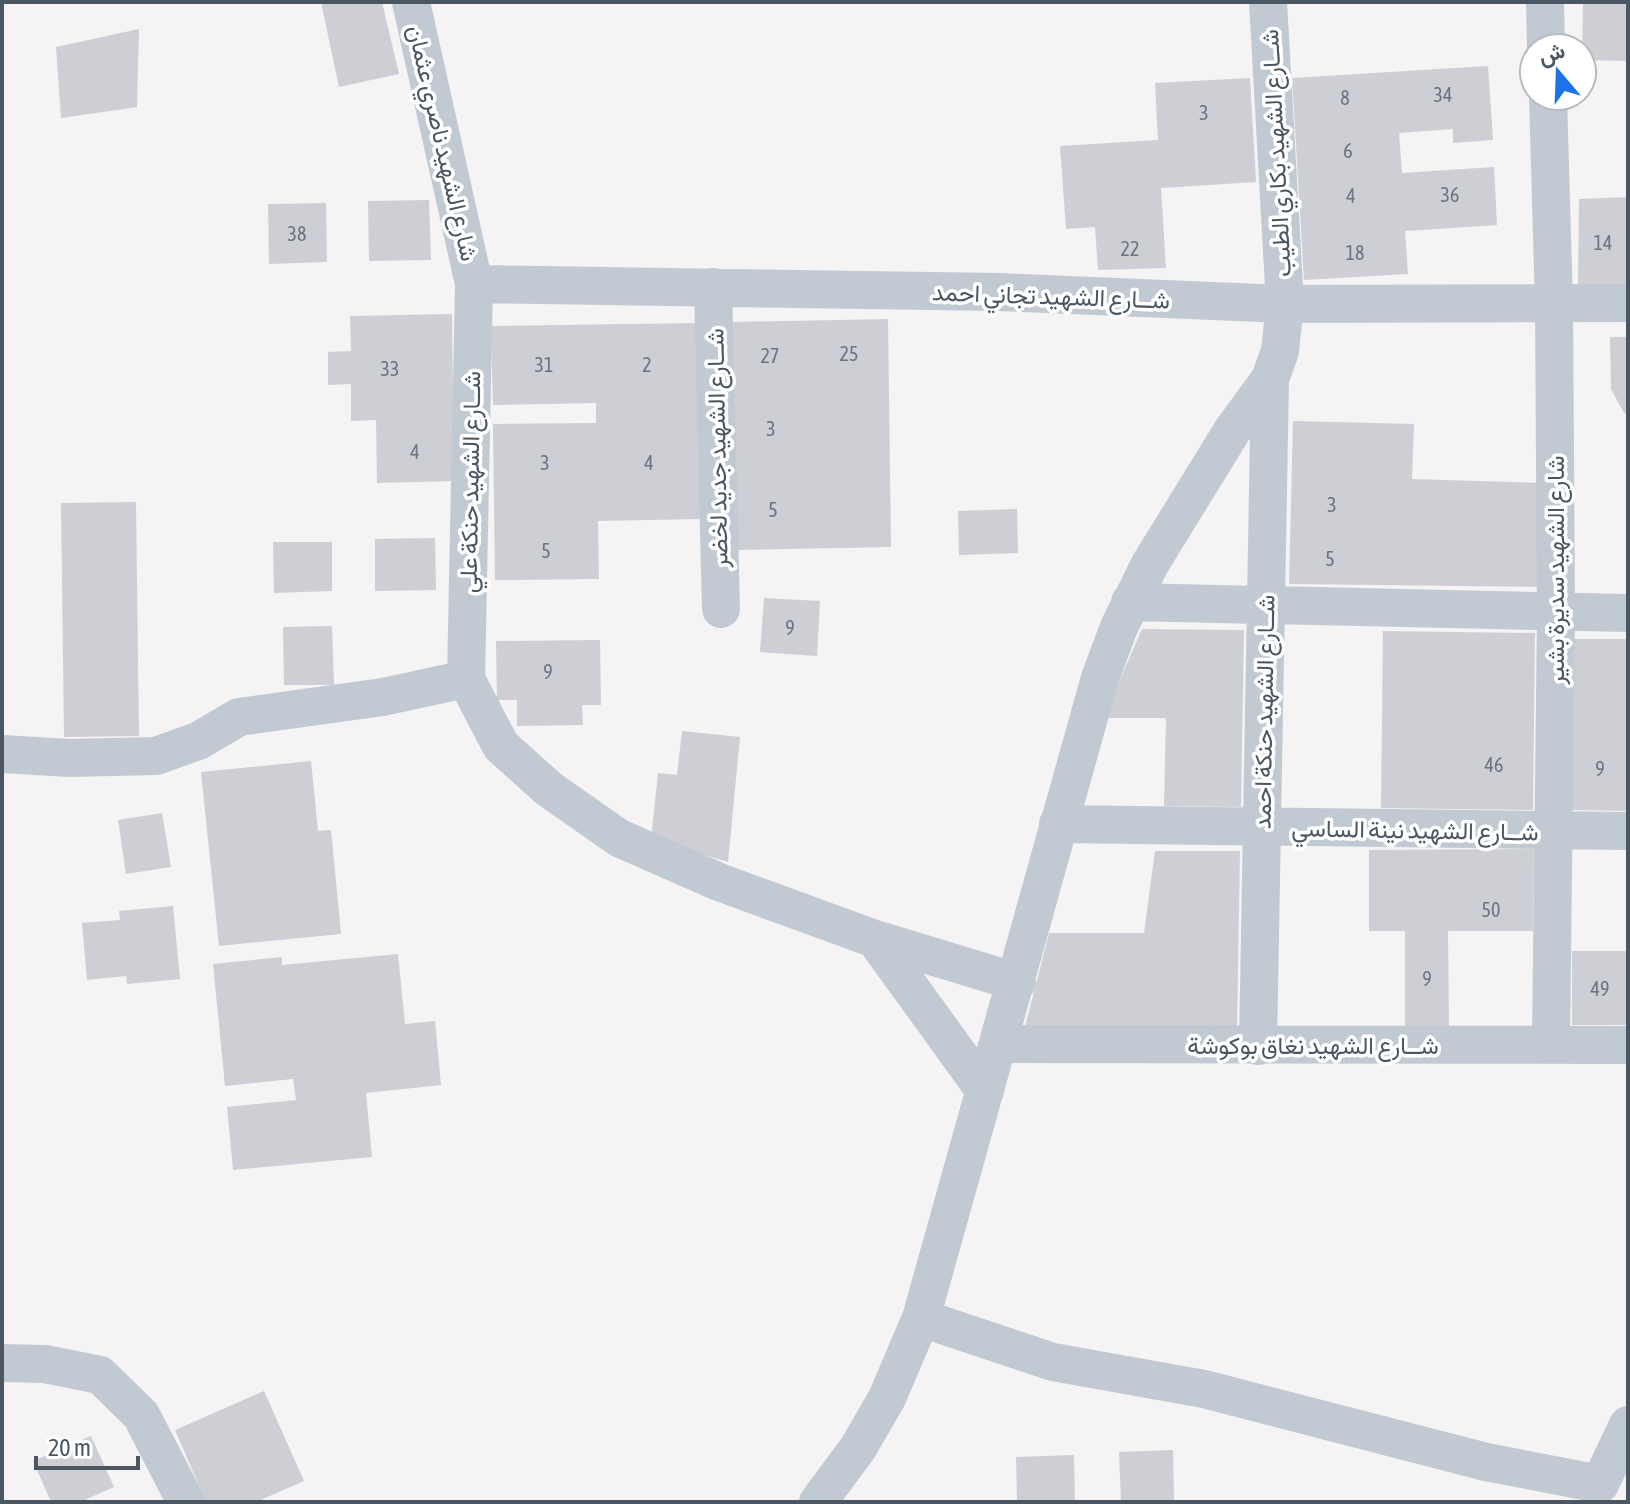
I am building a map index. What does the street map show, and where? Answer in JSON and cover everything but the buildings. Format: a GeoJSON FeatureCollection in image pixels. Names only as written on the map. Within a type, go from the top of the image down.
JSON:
{"type":"FeatureCollection","features":[{"type":"Feature","properties":{"kind":"street","name":"شارع الشهيد ناصري عثمان"},"geometry":{"type":"LineString","coordinates":[[411,2],[474,284]]}},
{"type":"Feature","properties":{"kind":"street","name":"شــارع الشهيد بكاري الطيب"},"geometry":{"type":"LineString","coordinates":[[1268,2],[1285,304],[1280,351],[1270,379]]}},
{"type":"Feature","properties":{"kind":"street"},"geometry":{"type":"LineString","coordinates":[[1545,2],[1546,32]]}},
{"type":"Feature","properties":{"kind":"street","name":"شارع الشهيد سديرة بشير"},"geometry":{"type":"LineString","coordinates":[[1548,112],[1554,305],[1556,612],[1551,1045]]}},
{"type":"Feature","properties":{"kind":"street","name":"شــارع الشهيد تجاني احمد"},"geometry":{"type":"LineString","coordinates":[[474,284],[1000,292],[1285,304],[1628,303]]}},
{"type":"Feature","properties":{"kind":"street","name":"شــارع الشهيد حنكة علي"},"geometry":{"type":"LineString","coordinates":[[466,679],[474,284]]}},
{"type":"Feature","properties":{"kind":"street","name":"شــارع الشهيد جديد لخضر"},"geometry":{"type":"LineString","coordinates":[[713,287],[721,609]]}},
{"type":"Feature","properties":{"kind":"street"},"geometry":{"type":"LineString","coordinates":[[818,1502],[858,1448],[887,1398],[921,1318],[1100,678],[1130,602],[1219,452],[1270,379]]}},
{"type":"Feature","properties":{"kind":"street","name":"شــارع الشهيد حنكة احمد"},"geometry":{"type":"LineString","coordinates":[[1258,1046],[1270,379]]}},
{"type":"Feature","properties":{"kind":"street"},"geometry":{"type":"LineString","coordinates":[[1130,602],[1628,613]]}},
{"type":"Feature","properties":{"kind":"street"},"geometry":{"type":"LineString","coordinates":[[2,754],[70,758],[156,756],[198,741],[239,717],[383,697],[466,679],[501,746],[549,789],[619,838],[719,882],[875,939],[1017,982]]}},
{"type":"Feature","properties":{"kind":"street","name":"شــارع الشهيد نينة الساسي"},"geometry":{"type":"LineString","coordinates":[[1058,824],[1628,831]]}},
{"type":"Feature","properties":{"kind":"street"},"geometry":{"type":"LineString","coordinates":[[875,939],[985,1091]]}},
{"type":"Feature","properties":{"kind":"street","name":"شــارع الشهيد نغاق بوكوشة"},"geometry":{"type":"LineString","coordinates":[[999,1044],[1628,1045]]}},
{"type":"Feature","properties":{"kind":"street"},"geometry":{"type":"LineString","coordinates":[[921,1318],[1053,1362],[1204,1389],[1599,1493],[1628,1425]]}},
{"type":"Feature","properties":{"kind":"street"},"geometry":{"type":"LineString","coordinates":[[2,1363],[45,1364],[100,1375],[141,1415],[186,1502]]}}]}
